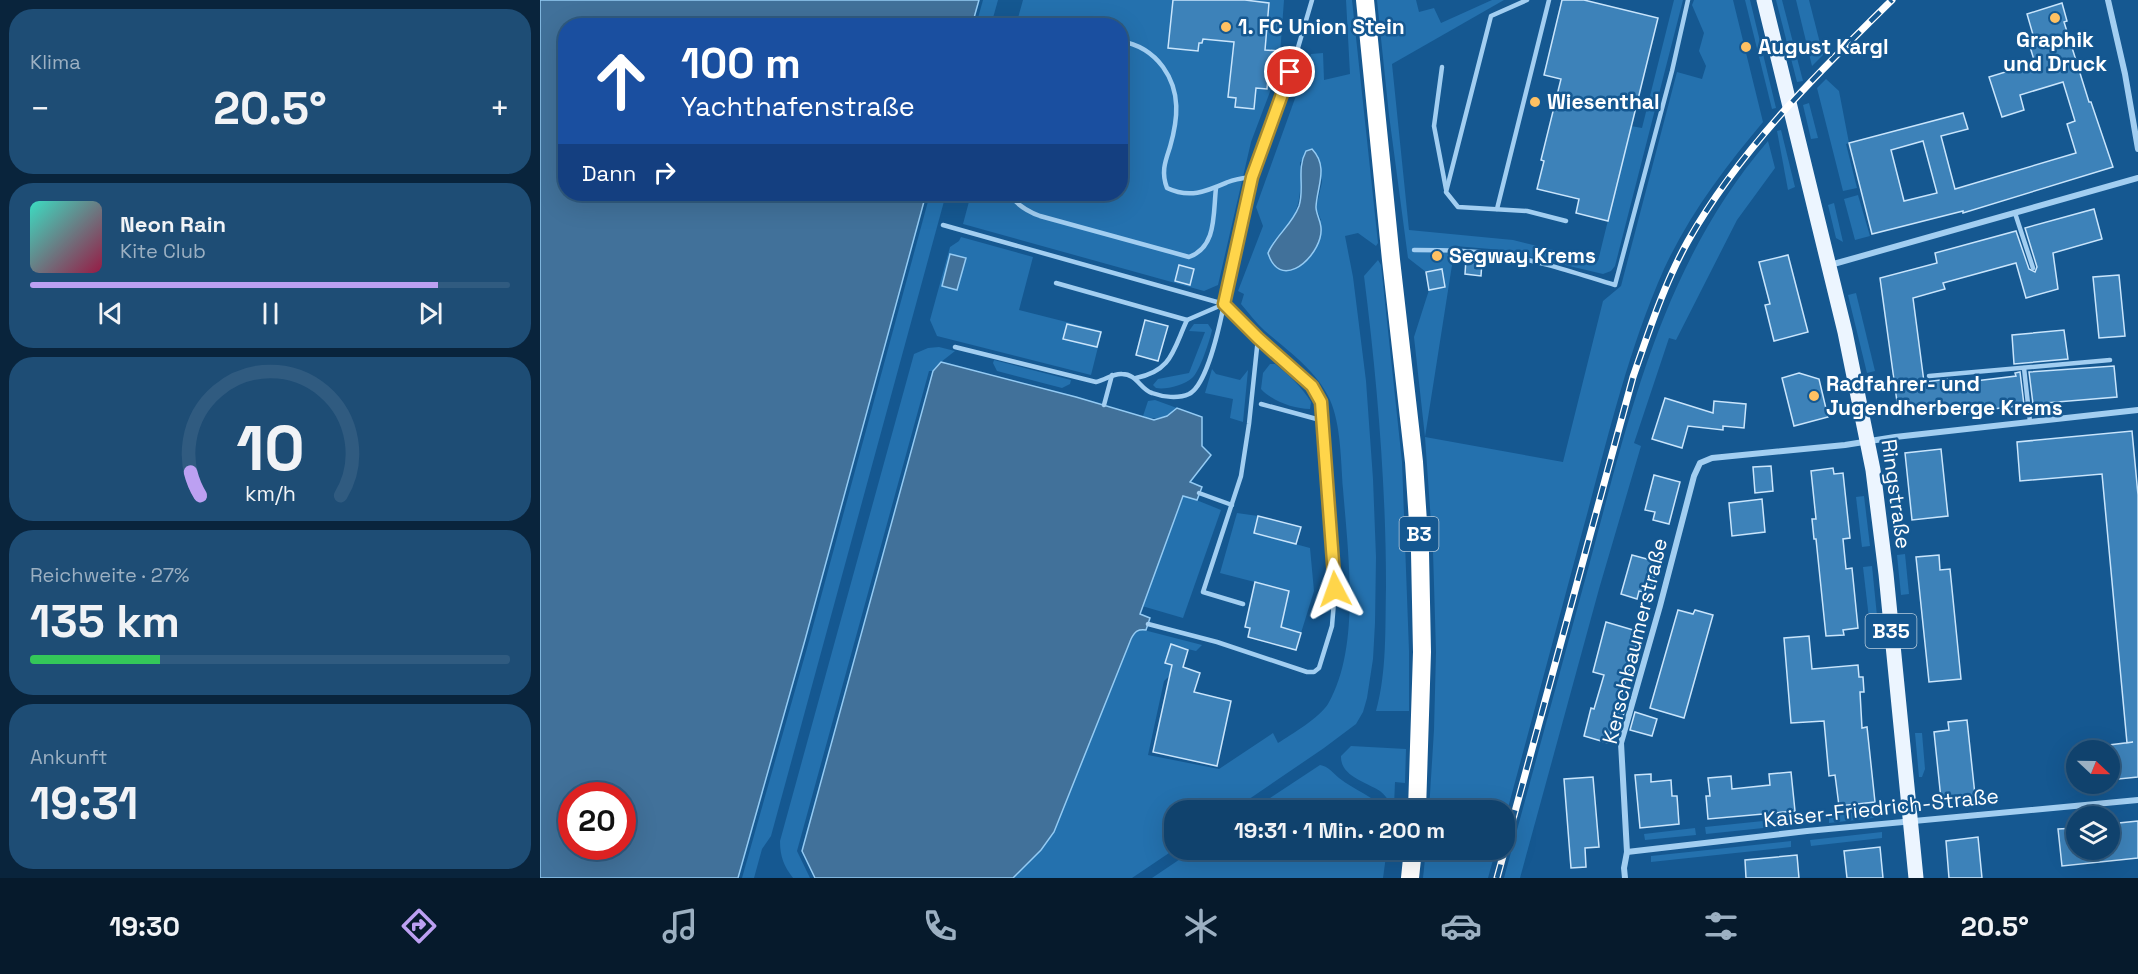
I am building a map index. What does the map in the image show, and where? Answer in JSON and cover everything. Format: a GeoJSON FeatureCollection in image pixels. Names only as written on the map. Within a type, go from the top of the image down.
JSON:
{"type":"FeatureCollection","features":[{"type":"Feature","properties":{"kind":"highway","name":"B3"},"geometry":{"type":"LineString","coordinates":[[1365,0],[1414,462],[1420,552],[1422,652],[1417,800]]}},
{"type":"Feature","properties":{"kind":"highway"},"geometry":{"type":"LineString","coordinates":[[1410,878],[1412,860]]}},
{"type":"Feature","properties":{"kind":"main road","name":"Ringstraße"},"geometry":{"type":"LineString","coordinates":[[1764,0],[1845,332],[1873,470],[1886,574],[1916,878]]}},
{"type":"Feature","properties":{"kind":"street"},"geometry":{"type":"LineString","coordinates":[[2108,0],[2126,74],[2138,150]]}},
{"type":"Feature","properties":{"kind":"street"},"geometry":{"type":"LineString","coordinates":[[1829,266],[2138,178]]}},
{"type":"Feature","properties":{"kind":"street"},"geometry":{"type":"LineString","coordinates":[[1867,441],[2138,410]]}},
{"type":"Feature","properties":{"kind":"street","name":"Kerschbaumerstraße"},"geometry":{"type":"LineString","coordinates":[[1625,878],[1627,852],[1621,743],[1694,477],[1700,463],[1712,458],[1867,441]]}},
{"type":"Feature","properties":{"kind":"street","name":"Kaiser-Friedrich-Straße"},"geometry":{"type":"LineString","coordinates":[[1627,852],[1911,821],[2138,800]]}},
{"type":"Feature","properties":{"kind":"lane"},"geometry":{"type":"LineString","coordinates":[[1136,378],[1149,392],[1164,396],[1180,397],[1190,394],[1197,388],[1217,336],[1252,177],[1298,51],[1312,0]]}},
{"type":"Feature","properties":{"kind":"lane"},"geometry":{"type":"LineString","coordinates":[[1446,192],[1491,16],[1527,0]]}},
{"type":"Feature","properties":{"kind":"lane"},"geometry":{"type":"LineString","coordinates":[[1497,209],[1549,0]]}},
{"type":"Feature","properties":{"kind":"lane"},"geometry":{"type":"LineString","coordinates":[[1414,250],[1455,250],[1502,255],[1615,285],[1672,71],[1688,0]]}},
{"type":"Feature","properties":{"kind":"lane"},"geometry":{"type":"LineString","coordinates":[[1128,44],[1145,49],[1159,62],[1170,76],[1175,90],[1177,105],[1175,124],[1164,164],[1163,177],[1167,188],[1178,193],[1192,195],[1229,182],[1252,177]]}},
{"type":"Feature","properties":{"kind":"lane"},"geometry":{"type":"LineString","coordinates":[[1442,67],[1434,126],[1446,192],[1458,207],[1527,211],[1566,221]]}},
{"type":"Feature","properties":{"kind":"lane"},"geometry":{"type":"LineString","coordinates":[[1015,201],[1027,211],[1040,216],[1189,257],[1201,253],[1208,244],[1212,230],[1216,188]]}},
{"type":"Feature","properties":{"kind":"lane"},"geometry":{"type":"LineString","coordinates":[[2015,213],[2033,268]]}},
{"type":"Feature","properties":{"kind":"lane"},"geometry":{"type":"LineString","coordinates":[[943,225],[1224,304],[1312,386],[1321,402],[1335,589],[1332,626],[1319,668],[1314,672],[1307,672],[1217,642],[1148,624]]}},
{"type":"Feature","properties":{"kind":"lane"},"geometry":{"type":"LineString","coordinates":[[1056,283],[1187,320],[1224,304]]}},
{"type":"Feature","properties":{"kind":"lane"},"geometry":{"type":"LineString","coordinates":[[955,347],[1095,382],[1105,381],[1112,375],[1122,374],[1136,378],[1151,375],[1165,366],[1187,320]]}},
{"type":"Feature","properties":{"kind":"lane"},"geometry":{"type":"LineString","coordinates":[[1243,604],[1203,592],[1241,476],[1258,338]]}},
{"type":"Feature","properties":{"kind":"lane"},"geometry":{"type":"LineString","coordinates":[[1929,376],[2110,360]]}},
{"type":"Feature","properties":{"kind":"lane"},"geometry":{"type":"LineString","coordinates":[[2024,368],[2030,422]]}},
{"type":"Feature","properties":{"kind":"lane"},"geometry":{"type":"LineString","coordinates":[[1104,405],[1112,375]]}},
{"type":"Feature","properties":{"kind":"lane"},"geometry":{"type":"LineString","coordinates":[[1261,404],[1324,421]]}},
{"type":"Feature","properties":{"kind":"lane"},"geometry":{"type":"LineString","coordinates":[[1199,493],[1232,505]]}},
{"type":"Feature","properties":{"kind":"shaded area"},"geometry":{"type":"Polygon","coordinates":[[[540,0],[979,0],[974,18],[558,18],[558,201],[924,201],[738,878],[540,878],[540,0]]]}},
{"type":"Feature","properties":{"kind":"shaded area"},"geometry":{"type":"Polygon","coordinates":[[[983,0],[998,0],[993,18],[978,18],[983,0]]]}},
{"type":"Feature","properties":{"kind":"shaded area"},"geometry":{"type":"Polygon","coordinates":[[[1023,0],[1284,0],[1279,68],[1251,142],[1218,285],[1204,291],[963,224],[969,201],[1128,201],[1128,18],[1018,18],[1023,0]]]}},
{"type":"Feature","properties":{"kind":"shaded area"},"geometry":{"type":"Polygon","coordinates":[[[1346,0],[1352,0],[1378,243],[1376,246],[1358,233],[1345,236],[1353,277],[1366,381],[1376,557],[1373,659],[1363,712],[1356,724],[1248,800],[1164,800],[1164,856],[1132,878],[1013,878],[1041,850],[1134,632],[1140,629],[1202,645],[1196,651],[1171,645],[1165,663],[1178,668],[1164,681],[1148,755],[1219,769],[1273,733],[1278,743],[1305,725],[1328,704],[1338,681],[1349,628],[1350,599],[1341,456],[1334,410],[1318,380],[1256,321],[1241,304],[1244,294],[1238,291],[1263,226],[1256,207],[1311,54],[1323,53],[1324,80],[1350,74],[1346,0]],[[1317,155],[1300,162],[1299,196],[1294,216],[1273,242],[1321,220],[1316,208],[1322,182],[1317,155]]]}},
{"type":"Feature","properties":{"kind":"shaded area"},"geometry":{"type":"Polygon","coordinates":[[[1377,0],[1416,0],[1419,12],[1434,8],[1441,23],[1492,0],[1504,0],[1392,64],[1409,230],[1513,240],[1598,261],[1631,126],[1642,128],[1674,0],[1683,0],[1615,266],[1611,271],[1603,274],[1502,250],[1455,246],[1425,437],[1414,337],[1429,290],[1444,287],[1442,270],[1426,272],[1408,258],[1389,115],[1377,0]]]}},
{"type":"Feature","properties":{"kind":"shaded area"},"geometry":{"type":"Polygon","coordinates":[[[1694,0],[1733,0],[1763,122],[1735,156],[1696,211],[1664,269],[1639,332],[1628,365],[1510,800],[1430,800],[1436,652],[1433,551],[1425,437],[1563,462],[1603,301],[1621,286],[1677,72],[1702,79],[1706,66],[1699,51],[1704,33],[1692,5],[1694,0]]]}},
{"type":"Feature","properties":{"kind":"shaded area"},"geometry":{"type":"Polygon","coordinates":[[[1745,0],[1750,0],[1776,108],[1772,109],[1745,0]]]}},
{"type":"Feature","properties":{"kind":"shaded area"},"geometry":{"type":"Polygon","coordinates":[[[1776,0],[1782,0],[1803,81],[1797,82],[1776,0]]]}},
{"type":"Feature","properties":{"kind":"shaded area"},"geometry":{"type":"Polygon","coordinates":[[[1796,0],[1809,0],[1823,55],[1812,66],[1796,0]]]}},
{"type":"Feature","properties":{"kind":"shaded area"},"geometry":{"type":"Polygon","coordinates":[[[1826,79],[1839,91],[1849,143],[1846,144],[1857,188],[1843,191],[1817,88],[1826,79]]]}},
{"type":"Feature","properties":{"kind":"shaded area"},"geometry":{"type":"Polygon","coordinates":[[[1809,103],[1818,138],[1811,139],[1803,105],[1809,103]]]}},
{"type":"Feature","properties":{"kind":"shaded area"},"geometry":{"type":"Polygon","coordinates":[[[1781,130],[1795,187],[1788,190],[1777,131],[1781,130]]]}},
{"type":"Feature","properties":{"kind":"shaded area"},"geometry":{"type":"Polygon","coordinates":[[[1768,141],[1775,168],[1737,220],[1676,340],[1669,338],[1634,443],[1641,446],[1599,589],[1520,878],[1504,878],[1509,860],[1515,860],[1515,837],[1637,392],[1677,287],[1702,236],[1732,188],[1768,141]]]}},
{"type":"Feature","properties":{"kind":"shaded area"},"geometry":{"type":"Polygon","coordinates":[[[1312,149],[1320,163],[1321,170],[1316,207],[1321,229],[1320,238],[1310,256],[1303,263],[1287,271],[1273,264],[1268,253],[1299,206],[1303,158],[1306,151],[1312,149]]]}},
{"type":"Feature","properties":{"kind":"shaded area"},"geometry":{"type":"Polygon","coordinates":[[[1858,195],[1870,236],[1855,240],[1844,199],[1858,195]]]}},
{"type":"Feature","properties":{"kind":"shaded area"},"geometry":{"type":"Polygon","coordinates":[[[928,201],[944,201],[771,836],[762,849],[754,878],[742,878],[928,201]]]}},
{"type":"Feature","properties":{"kind":"shaded area"},"geometry":{"type":"Polygon","coordinates":[[[1834,203],[1843,242],[1836,238],[1828,205],[1834,203]]]}},
{"type":"Feature","properties":{"kind":"shaded area"},"geometry":{"type":"Polygon","coordinates":[[[961,237],[1033,257],[1019,310],[1102,331],[1091,375],[937,336],[930,320],[950,247],[961,237]]]}},
{"type":"Feature","properties":{"kind":"shaded area"},"geometry":{"type":"Polygon","coordinates":[[[950,254],[966,258],[957,290],[942,286],[950,254]]]}},
{"type":"Feature","properties":{"kind":"shaded area"},"geometry":{"type":"Polygon","coordinates":[[[1378,260],[1381,265],[1402,462],[1409,711],[1376,711],[1380,696],[1385,649],[1386,548],[1380,431],[1364,276],[1378,260]]]}},
{"type":"Feature","properties":{"kind":"shaded area"},"geometry":{"type":"Polygon","coordinates":[[[1856,293],[1875,371],[1867,373],[1848,295],[1856,293]]]}},
{"type":"Feature","properties":{"kind":"shaded area"},"geometry":{"type":"Polygon","coordinates":[[[1194,324],[1208,324],[1212,330],[1198,370],[1189,381],[1180,385],[1156,388],[1153,385],[1158,379],[1189,373],[1205,332],[1189,331],[1194,324]]]}},
{"type":"Feature","properties":{"kind":"shaded area"},"geometry":{"type":"Polygon","coordinates":[[[939,347],[955,351],[933,371],[929,371],[797,851],[810,878],[793,878],[783,861],[780,841],[914,354],[928,348],[939,347]]]}},
{"type":"Feature","properties":{"kind":"shaded area"},"geometry":{"type":"Polygon","coordinates":[[[994,360],[1071,380],[1070,384],[1062,388],[997,371],[994,360]]]}},
{"type":"Feature","properties":{"kind":"shaded area"},"geometry":{"type":"Polygon","coordinates":[[[941,362],[1154,420],[1167,416],[1177,408],[1202,417],[1202,446],[1211,455],[1190,482],[1202,487],[1197,500],[1183,496],[1140,614],[1150,618],[1146,630],[1137,631],[1131,639],[1054,832],[1041,850],[1013,878],[815,878],[802,851],[933,371],[941,362]]]}},
{"type":"Feature","properties":{"kind":"shaded area"},"geometry":{"type":"Polygon","coordinates":[[[1270,364],[1275,364],[1299,386],[1311,402],[1310,409],[1284,404],[1261,389],[1263,373],[1270,364]]]}},
{"type":"Feature","properties":{"kind":"shaded area"},"geometry":{"type":"Polygon","coordinates":[[[1212,369],[1216,374],[1240,380],[1248,370],[1243,422],[1230,418],[1233,399],[1205,393],[1212,369]]]}},
{"type":"Feature","properties":{"kind":"shaded area"},"geometry":{"type":"Polygon","coordinates":[[[1155,400],[1177,408],[1162,417],[1143,416],[1148,401],[1155,400]]]}},
{"type":"Feature","properties":{"kind":"shaded area"},"geometry":{"type":"Polygon","coordinates":[[[1184,495],[1221,510],[1183,618],[1142,606],[1184,495]]]}},
{"type":"Feature","properties":{"kind":"shaded area"},"geometry":{"type":"Polygon","coordinates":[[[1864,496],[1870,546],[1862,547],[1856,497],[1864,496]]]}},
{"type":"Feature","properties":{"kind":"shaded area"},"geometry":{"type":"Polygon","coordinates":[[[1237,513],[1258,516],[1254,533],[1310,548],[1314,591],[1301,633],[1281,627],[1289,591],[1220,573],[1237,513]]]}},
{"type":"Feature","properties":{"kind":"shaded area"},"geometry":{"type":"Polygon","coordinates":[[[1905,554],[1909,594],[1901,595],[1897,555],[1905,554]]]}},
{"type":"Feature","properties":{"kind":"shaded area"},"geometry":{"type":"Polygon","coordinates":[[[1872,566],[1878,626],[1870,627],[1863,567],[1872,566]]]}},
{"type":"Feature","properties":{"kind":"shaded area"},"geometry":{"type":"Polygon","coordinates":[[[1915,733],[1922,733],[1925,769],[1922,777],[1919,777],[1915,733]]]}},
{"type":"Feature","properties":{"kind":"shaded area"},"geometry":{"type":"Polygon","coordinates":[[[1351,746],[1406,749],[1405,783],[1395,782],[1394,800],[1388,800],[1380,791],[1349,773],[1342,763],[1341,756],[1351,746]]]}},
{"type":"Feature","properties":{"kind":"shaded area"},"geometry":{"type":"Polygon","coordinates":[[[1320,765],[1328,768],[1373,800],[1267,800],[1320,765]]]}},
{"type":"Feature","properties":{"kind":"shaded area"},"geometry":{"type":"Polygon","coordinates":[[[1881,810],[1882,817],[1829,823],[1829,815],[1881,810]]]}},
{"type":"Feature","properties":{"kind":"shaded area"},"geometry":{"type":"Polygon","coordinates":[[[1792,818],[1792,825],[1706,834],[1705,827],[1792,818]]]}},
{"type":"Feature","properties":{"kind":"shaded area"},"geometry":{"type":"Polygon","coordinates":[[[1695,828],[1696,835],[1645,840],[1644,834],[1695,828]]]}},
{"type":"Feature","properties":{"kind":"shaded area"},"geometry":{"type":"Polygon","coordinates":[[[1882,832],[1882,838],[1811,846],[1810,840],[1882,832]]]}},
{"type":"Feature","properties":{"kind":"shaded area"},"geometry":{"type":"Polygon","coordinates":[[[1791,841],[1791,847],[1651,862],[1651,856],[1791,841]]]}},
{"type":"Feature","properties":{"kind":"shaded area"},"geometry":{"type":"Polygon","coordinates":[[[1179,860],[1385,860],[1383,878],[1152,878],[1179,860]]]}},
{"type":"Feature","properties":{"kind":"shaded area"},"geometry":{"type":"Polygon","coordinates":[[[1425,860],[1493,860],[1488,878],[1423,878],[1425,860]]]}},
{"type":"Feature","properties":{"kind":"building","name":"1. FC Union Stein"},"geometry":{"type":"Polygon","coordinates":[[[1173,0],[1245,0],[1269,3],[1265,50],[1281,51],[1279,68],[1269,67],[1267,89],[1256,88],[1254,109],[1235,107],[1236,98],[1228,97],[1234,42],[1203,39],[1202,43],[1199,43],[1198,51],[1168,48],[1173,0]]]}},
{"type":"Feature","properties":{"kind":"building"},"geometry":{"type":"Polygon","coordinates":[[[1562,0],[1584,0],[1658,18],[1608,221],[1576,213],[1579,199],[1537,189],[1544,161],[1541,160],[1561,79],[1544,75],[1562,0]]]}},
{"type":"Feature","properties":{"kind":"building"},"geometry":{"type":"Polygon","coordinates":[[[2062,3],[2067,21],[2064,22],[2089,102],[2091,102],[2113,167],[1963,213],[1963,211],[1872,234],[1849,143],[1963,113],[1968,129],[1941,136],[1955,189],[2076,153],[2067,124],[2075,121],[2063,82],[2020,95],[2024,110],[2002,117],[1989,77],[2035,63],[2030,47],[2036,45],[2027,14],[2062,3]],[[1923,141],[1891,150],[1904,201],[1937,193],[1923,141]]]}},
{"type":"Feature","properties":{"kind":"building"},"geometry":{"type":"Polygon","coordinates":[[[2094,209],[2102,239],[2053,253],[2058,289],[2026,298],[2016,263],[1943,283],[1945,289],[1913,298],[1924,382],[1949,379],[1950,384],[2016,376],[2015,373],[2020,372],[2024,405],[1954,414],[1953,407],[1927,411],[1927,406],[1898,409],[1880,278],[1937,263],[1935,253],[2016,231],[2029,269],[2035,272],[2037,267],[2025,228],[2094,209]]]}},
{"type":"Feature","properties":{"kind":"building"},"geometry":{"type":"Polygon","coordinates":[[[1788,255],[1808,332],[1774,341],[1765,305],[1770,304],[1759,262],[1788,255]]]}},
{"type":"Feature","properties":{"kind":"building"},"geometry":{"type":"Polygon","coordinates":[[[1466,259],[1482,261],[1481,276],[1465,274],[1466,259]]]}},
{"type":"Feature","properties":{"kind":"building"},"geometry":{"type":"Polygon","coordinates":[[[1179,265],[1194,269],[1190,285],[1175,281],[1179,265]]]}},
{"type":"Feature","properties":{"kind":"building"},"geometry":{"type":"Polygon","coordinates":[[[1442,269],[1445,287],[1429,290],[1426,272],[1442,269]]]}},
{"type":"Feature","properties":{"kind":"building"},"geometry":{"type":"Polygon","coordinates":[[[2119,275],[2125,336],[2099,338],[2093,277],[2119,275]]]}},
{"type":"Feature","properties":{"kind":"building"},"geometry":{"type":"Polygon","coordinates":[[[1145,320],[1168,326],[1158,361],[1136,355],[1145,320]]]}},
{"type":"Feature","properties":{"kind":"building"},"geometry":{"type":"Polygon","coordinates":[[[1067,324],[1101,332],[1097,347],[1063,339],[1067,324]]]}},
{"type":"Feature","properties":{"kind":"building"},"geometry":{"type":"Polygon","coordinates":[[[2064,330],[2068,359],[2014,364],[2012,335],[2064,330]]]}},
{"type":"Feature","properties":{"kind":"building"},"geometry":{"type":"Polygon","coordinates":[[[2114,366],[2117,397],[2033,404],[2029,372],[2114,366]]]}},
{"type":"Feature","properties":{"kind":"building"},"geometry":{"type":"Polygon","coordinates":[[[1799,373],[1819,379],[1828,417],[1794,426],[1782,378],[1799,373]]]}},
{"type":"Feature","properties":{"kind":"building"},"geometry":{"type":"Polygon","coordinates":[[[1665,398],[1713,413],[1714,401],[1746,404],[1744,428],[1723,426],[1723,430],[1688,426],[1682,448],[1652,439],[1665,398]]]}},
{"type":"Feature","properties":{"kind":"building"},"geometry":{"type":"Polygon","coordinates":[[[2132,431],[2138,495],[2138,777],[2120,779],[2120,744],[2127,743],[2102,474],[2020,481],[2017,442],[2132,431]]]}},
{"type":"Feature","properties":{"kind":"building"},"geometry":{"type":"Polygon","coordinates":[[[1941,449],[1948,516],[1912,520],[1905,453],[1941,449]]]}},
{"type":"Feature","properties":{"kind":"building"},"geometry":{"type":"Polygon","coordinates":[[[1771,466],[1773,491],[1755,493],[1753,467],[1771,466]]]}},
{"type":"Feature","properties":{"kind":"building"},"geometry":{"type":"Polygon","coordinates":[[[1833,468],[1834,474],[1843,473],[1850,538],[1843,539],[1846,569],[1852,568],[1858,628],[1843,630],[1844,635],[1826,636],[1812,519],[1816,519],[1811,471],[1833,468]]]}},
{"type":"Feature","properties":{"kind":"building"},"geometry":{"type":"Polygon","coordinates":[[[1654,475],[1680,482],[1669,524],[1653,520],[1655,512],[1645,510],[1654,475]]]}},
{"type":"Feature","properties":{"kind":"building"},"geometry":{"type":"Polygon","coordinates":[[[1762,499],[1765,532],[1732,536],[1729,503],[1762,499]]]}},
{"type":"Feature","properties":{"kind":"building"},"geometry":{"type":"Polygon","coordinates":[[[1258,516],[1301,527],[1296,544],[1254,533],[1258,516]]]}},
{"type":"Feature","properties":{"kind":"building"},"geometry":{"type":"Polygon","coordinates":[[[1632,555],[1658,562],[1650,593],[1639,591],[1637,599],[1621,594],[1632,555]]]}},
{"type":"Feature","properties":{"kind":"building"},"geometry":{"type":"Polygon","coordinates":[[[1939,555],[1940,570],[1950,569],[1961,679],[1929,682],[1916,557],[1939,555]]]}},
{"type":"Feature","properties":{"kind":"building"},"geometry":{"type":"Polygon","coordinates":[[[1255,582],[1289,591],[1281,627],[1301,633],[1296,650],[1248,637],[1250,628],[1245,627],[1255,582]]]}},
{"type":"Feature","properties":{"kind":"building"},"geometry":{"type":"Polygon","coordinates":[[[1678,610],[1693,614],[1695,610],[1713,615],[1684,718],[1650,708],[1678,610]]]}},
{"type":"Feature","properties":{"kind":"building"},"geometry":{"type":"Polygon","coordinates":[[[1606,622],[1640,632],[1618,708],[1625,709],[1620,727],[1613,725],[1608,743],[1584,736],[1591,708],[1594,709],[1604,675],[1593,672],[1606,622]]]}},
{"type":"Feature","properties":{"kind":"building"},"geometry":{"type":"Polygon","coordinates":[[[1809,636],[1812,669],[1858,665],[1859,677],[1863,677],[1864,692],[1860,692],[1862,728],[1867,727],[1875,802],[1839,806],[1835,775],[1829,776],[1824,721],[1791,723],[1784,638],[1809,636]]]}},
{"type":"Feature","properties":{"kind":"building"},"geometry":{"type":"Polygon","coordinates":[[[1171,644],[1188,650],[1183,667],[1200,673],[1194,692],[1231,701],[1217,766],[1153,752],[1172,665],[1165,663],[1171,644]]]}},
{"type":"Feature","properties":{"kind":"building"},"geometry":{"type":"Polygon","coordinates":[[[1635,712],[1657,719],[1652,736],[1630,730],[1635,712]]]}},
{"type":"Feature","properties":{"kind":"building"},"geometry":{"type":"Polygon","coordinates":[[[1967,720],[1975,795],[1941,799],[1934,732],[1949,730],[1948,722],[1967,720]]]}},
{"type":"Feature","properties":{"kind":"building"},"geometry":{"type":"Polygon","coordinates":[[[1791,772],[1795,811],[1708,819],[1706,796],[1710,796],[1708,778],[1731,776],[1732,789],[1770,785],[1769,774],[1791,772]]]}},
{"type":"Feature","properties":{"kind":"building"},"geometry":{"type":"Polygon","coordinates":[[[1651,774],[1651,782],[1671,780],[1672,796],[1677,796],[1679,824],[1640,828],[1635,775],[1651,774]]]}},
{"type":"Feature","properties":{"kind":"building"},"geometry":{"type":"Polygon","coordinates":[[[1593,777],[1599,847],[1585,848],[1586,867],[1571,868],[1564,779],[1593,777]]]}},
{"type":"Feature","properties":{"kind":"building"},"geometry":{"type":"Polygon","coordinates":[[[2138,821],[2138,858],[2120,860],[2120,823],[2138,821]]]}},
{"type":"Feature","properties":{"kind":"building"},"geometry":{"type":"Polygon","coordinates":[[[2058,829],[2066,829],[2066,860],[2119,860],[2062,866],[2058,829]]]}},
{"type":"Feature","properties":{"kind":"building"},"geometry":{"type":"Polygon","coordinates":[[[1978,837],[1982,878],[1949,878],[1946,841],[1978,837]]]}},
{"type":"Feature","properties":{"kind":"building"},"geometry":{"type":"Polygon","coordinates":[[[1880,847],[1883,878],[1847,878],[1844,851],[1880,847]]]}},
{"type":"Feature","properties":{"kind":"building"},"geometry":{"type":"Polygon","coordinates":[[[1797,855],[1799,878],[1746,878],[1745,860],[1797,855]]]}},
{"type":"Feature","properties":{"kind":"railway"},"geometry":{"type":"LineString","coordinates":[[1497,878],[1633,377],[1657,308],[1672,274],[1688,241],[1731,175],[1781,114],[1892,0]]}},
{"type":"Feature","properties":{"kind":"place","name":"Graphik und Druck"},"geometry":{"type":"Point","coordinates":[2055,18]}},
{"type":"Feature","properties":{"kind":"place","name":"1. FC Union Stein"},"geometry":{"type":"Point","coordinates":[1226,27]}},
{"type":"Feature","properties":{"kind":"place","name":"August Kargl"},"geometry":{"type":"Point","coordinates":[1746,47]}},
{"type":"Feature","properties":{"kind":"place","name":"Wiesenthal"},"geometry":{"type":"Point","coordinates":[1535,102]}},
{"type":"Feature","properties":{"kind":"place","name":"Segway Krems"},"geometry":{"type":"Point","coordinates":[1437,256]}},
{"type":"Feature","properties":{"kind":"place","name":"Radfahrer- und Jugendherberge Krems"},"geometry":{"type":"Point","coordinates":[1814,396]}},
{"type":"Feature","properties":{"kind":"route"},"geometry":{"type":"LineString","coordinates":[[1290,72],[1252,177],[1224,304],[1312,386],[1321,402],[1335,589]]}}]}
